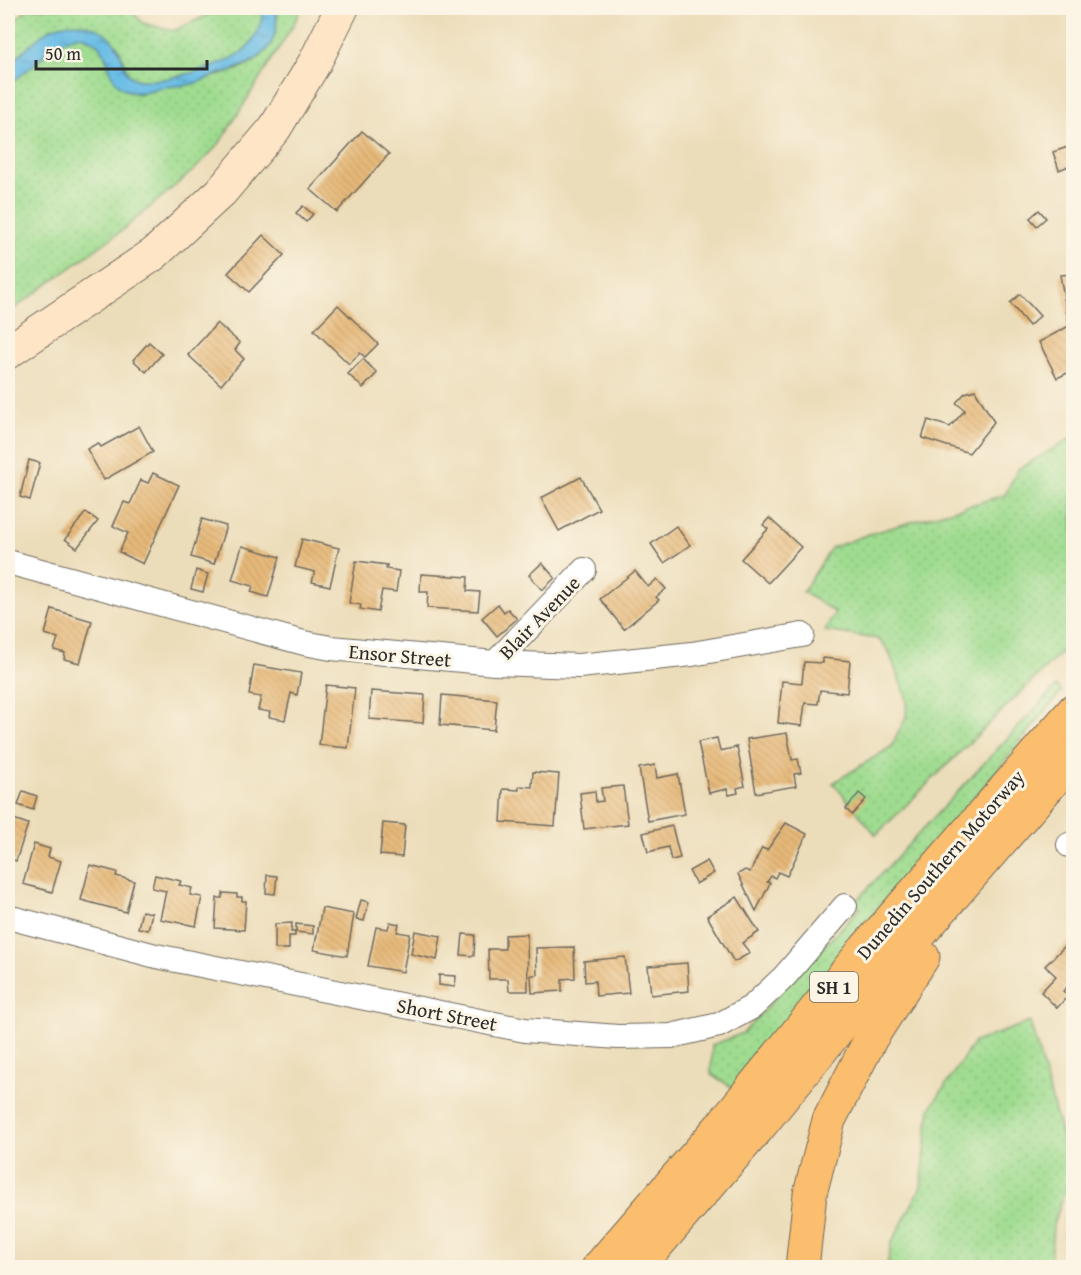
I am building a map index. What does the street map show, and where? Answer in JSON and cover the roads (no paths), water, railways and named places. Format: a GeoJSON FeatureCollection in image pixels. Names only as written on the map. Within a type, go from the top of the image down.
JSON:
{"type":"FeatureCollection","features":[{"type":"Feature","properties":{"kind":"highway","name":"Dunedin Southern Motorway"},"geometry":{"type":"LineString","coordinates":[[598,1268],[721,1125],[866,949],[1074,710]]}},
{"type":"Feature","properties":{"kind":"highway","name":"Dunedin Southern Motorway"},"geometry":{"type":"LineString","coordinates":[[638,1268],[758,1128],[847,1018],[1074,757]]}},
{"type":"Feature","properties":{"kind":"highway"},"geometry":{"type":"LineString","coordinates":[[802,1268],[810,1194],[829,1120],[871,1038],[924,956],[973,873]]}},
{"type":"Feature","properties":{"kind":"main road"},"geometry":{"type":"LineString","coordinates":[[8,331],[153,231],[196,190],[244,139],[282,86],[312,33],[322,8]]}},
{"type":"Feature","properties":{"kind":"main road"},"geometry":{"type":"LineString","coordinates":[[8,352],[154,254],[220,192],[275,128],[315,62],[342,8]]}},
{"type":"Feature","properties":{"kind":"street","name":"Ensor Street"},"geometry":{"type":"LineString","coordinates":[[8,562],[304,643],[331,648],[495,663],[579,666],[692,654],[802,635]]}},
{"type":"Feature","properties":{"kind":"street","name":"Blair Avenue"},"geometry":{"type":"LineString","coordinates":[[495,663],[584,570]]}},
{"type":"Feature","properties":{"kind":"street","name":"Short Street"},"geometry":{"type":"LineString","coordinates":[[8,917],[156,956],[525,1030],[618,1037],[671,1036],[719,1025],[752,1007],[784,977],[845,906]]}},
{"type":"Feature","properties":{"kind":"water"},"geometry":{"type":"Polygon","coordinates":[[[263,8],[276,8],[277,22],[271,44],[264,52],[246,65],[196,83],[143,92],[129,91],[114,79],[99,46],[90,39],[77,35],[51,47],[8,86],[8,65],[42,35],[56,26],[76,23],[96,28],[112,40],[118,48],[128,74],[137,79],[163,79],[207,68],[242,52],[257,33],[263,8]]]}}]}
